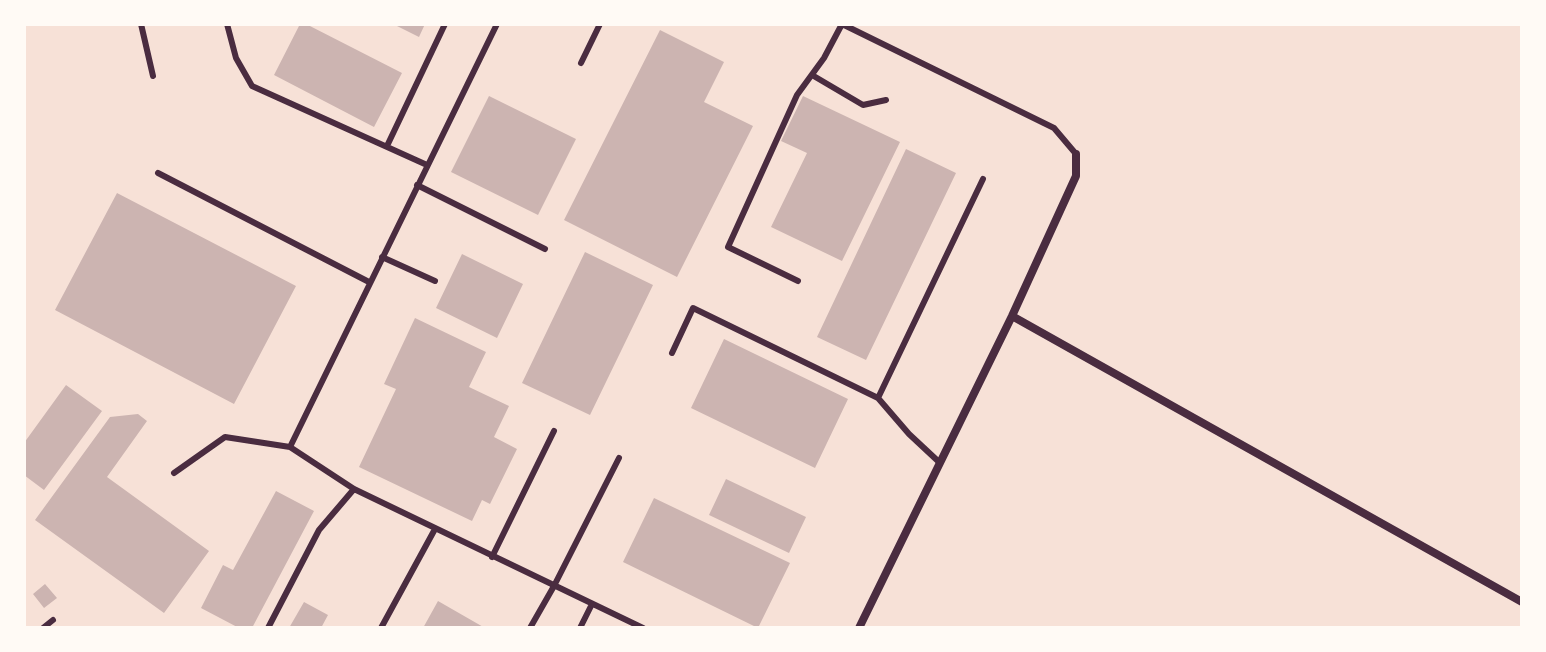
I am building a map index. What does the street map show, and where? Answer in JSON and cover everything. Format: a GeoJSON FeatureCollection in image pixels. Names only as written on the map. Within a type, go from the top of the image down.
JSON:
{"type":"FeatureCollection","features":[{"type":"Feature","properties":{"kind":"street"},"geometry":{"type":"LineString","coordinates":[[859,628],[1012,316],[1076,176],[1076,154]]}},
{"type":"Feature","properties":{"kind":"street"},"geometry":{"type":"LineString","coordinates":[[1012,316],[1522,602]]}},
{"type":"Feature","properties":{"kind":"lane"},"geometry":{"type":"LineString","coordinates":[[141,24],[153,76]]}},
{"type":"Feature","properties":{"kind":"lane"},"geometry":{"type":"LineString","coordinates":[[227,24],[236,58],[252,86],[427,165]]}},
{"type":"Feature","properties":{"kind":"lane"},"geometry":{"type":"LineString","coordinates":[[387,146],[445,24]]}},
{"type":"Feature","properties":{"kind":"lane"},"geometry":{"type":"LineString","coordinates":[[290,447],[497,24]]}},
{"type":"Feature","properties":{"kind":"lane"},"geometry":{"type":"LineString","coordinates":[[581,63],[600,24]]}},
{"type":"Feature","properties":{"kind":"lane"},"geometry":{"type":"LineString","coordinates":[[798,281],[728,247],[797,95],[824,58],[842,24],[1054,128],[1076,154]]}},
{"type":"Feature","properties":{"kind":"lane"},"geometry":{"type":"LineString","coordinates":[[812,75],[863,105],[886,100]]}},
{"type":"Feature","properties":{"kind":"lane"},"geometry":{"type":"LineString","coordinates":[[158,173],[369,282]]}},
{"type":"Feature","properties":{"kind":"lane"},"geometry":{"type":"LineString","coordinates":[[878,398],[983,179]]}},
{"type":"Feature","properties":{"kind":"lane"},"geometry":{"type":"LineString","coordinates":[[417,185],[545,249]]}},
{"type":"Feature","properties":{"kind":"lane"},"geometry":{"type":"LineString","coordinates":[[382,257],[435,281]]}},
{"type":"Feature","properties":{"kind":"lane"},"geometry":{"type":"LineString","coordinates":[[672,353],[693,308],[878,398],[939,462]]}},
{"type":"Feature","properties":{"kind":"lane"},"geometry":{"type":"LineString","coordinates":[[492,557],[554,431]]}},
{"type":"Feature","properties":{"kind":"lane"},"geometry":{"type":"LineString","coordinates":[[174,473],[225,437],[290,447],[354,489],[643,628]]}},
{"type":"Feature","properties":{"kind":"lane"},"geometry":{"type":"LineString","coordinates":[[530,628],[619,458]]}},
{"type":"Feature","properties":{"kind":"lane"},"geometry":{"type":"LineString","coordinates":[[268,628],[319,530],[354,489]]}},
{"type":"Feature","properties":{"kind":"lane"},"geometry":{"type":"LineString","coordinates":[[381,628],[435,529]]}},
{"type":"Feature","properties":{"kind":"lane"},"geometry":{"type":"LineString","coordinates":[[580,628],[592,604]]}},
{"type":"Feature","properties":{"kind":"lane"},"geometry":{"type":"LineString","coordinates":[[43,628],[53,620]]}},
{"type":"Feature","properties":{"kind":"building"},"geometry":{"type":"Polygon","coordinates":[[[300,24],[306,24],[402,73],[374,127],[274,75],[300,24]]]}},
{"type":"Feature","properties":{"kind":"building"},"geometry":{"type":"Polygon","coordinates":[[[393,24],[425,24],[419,37],[393,24]]]}},
{"type":"Feature","properties":{"kind":"building"},"geometry":{"type":"Polygon","coordinates":[[[660,30],[724,62],[704,102],[753,126],[677,277],[564,220],[660,30]]]}},
{"type":"Feature","properties":{"kind":"building"},"geometry":{"type":"Polygon","coordinates":[[[489,96],[576,139],[538,215],[451,172],[489,96]]]}},
{"type":"Feature","properties":{"kind":"building"},"geometry":{"type":"Polygon","coordinates":[[[803,96],[900,142],[842,261],[771,227],[807,153],[781,141],[803,96]]]}},
{"type":"Feature","properties":{"kind":"building"},"geometry":{"type":"Polygon","coordinates":[[[906,149],[956,173],[866,360],[817,337],[906,149]]]}},
{"type":"Feature","properties":{"kind":"building"},"geometry":{"type":"Polygon","coordinates":[[[117,193],[296,286],[234,404],[55,310],[117,193]]]}},
{"type":"Feature","properties":{"kind":"building"},"geometry":{"type":"Polygon","coordinates":[[[585,252],[653,285],[590,415],[522,383],[585,252]]]}},
{"type":"Feature","properties":{"kind":"building"},"geometry":{"type":"Polygon","coordinates":[[[462,254],[523,284],[497,338],[436,308],[462,254]]]}},
{"type":"Feature","properties":{"kind":"building"},"geometry":{"type":"Polygon","coordinates":[[[415,318],[486,352],[469,387],[509,406],[494,437],[517,449],[490,504],[482,500],[472,521],[359,467],[396,389],[384,384],[415,318]]]}},
{"type":"Feature","properties":{"kind":"building"},"geometry":{"type":"Polygon","coordinates":[[[724,339],[848,399],[815,468],[691,408],[724,339]]]}},
{"type":"Feature","properties":{"kind":"building"},"geometry":{"type":"Polygon","coordinates":[[[66,385],[102,411],[44,490],[24,475],[24,443],[66,385]]]}},
{"type":"Feature","properties":{"kind":"building"},"geometry":{"type":"Polygon","coordinates":[[[138,414],[147,421],[107,477],[209,551],[164,613],[35,520],[110,417],[138,414]]]}},
{"type":"Feature","properties":{"kind":"building"},"geometry":{"type":"Polygon","coordinates":[[[726,479],[806,517],[789,553],[709,515],[726,479]]]}},
{"type":"Feature","properties":{"kind":"building"},"geometry":{"type":"Polygon","coordinates":[[[276,491],[314,511],[252,628],[239,628],[201,608],[223,565],[233,570],[276,491]]]}},
{"type":"Feature","properties":{"kind":"building"},"geometry":{"type":"Polygon","coordinates":[[[654,498],[790,563],[758,628],[623,562],[654,498]]]}},
{"type":"Feature","properties":{"kind":"building"},"geometry":{"type":"Polygon","coordinates":[[[45,584],[57,598],[44,608],[33,594],[45,584]]]}},
{"type":"Feature","properties":{"kind":"building"},"geometry":{"type":"Polygon","coordinates":[[[438,601],[485,628],[423,628],[438,601]]]}},
{"type":"Feature","properties":{"kind":"building"},"geometry":{"type":"Polygon","coordinates":[[[304,602],[328,615],[321,628],[289,628],[304,602]]]}}]}
